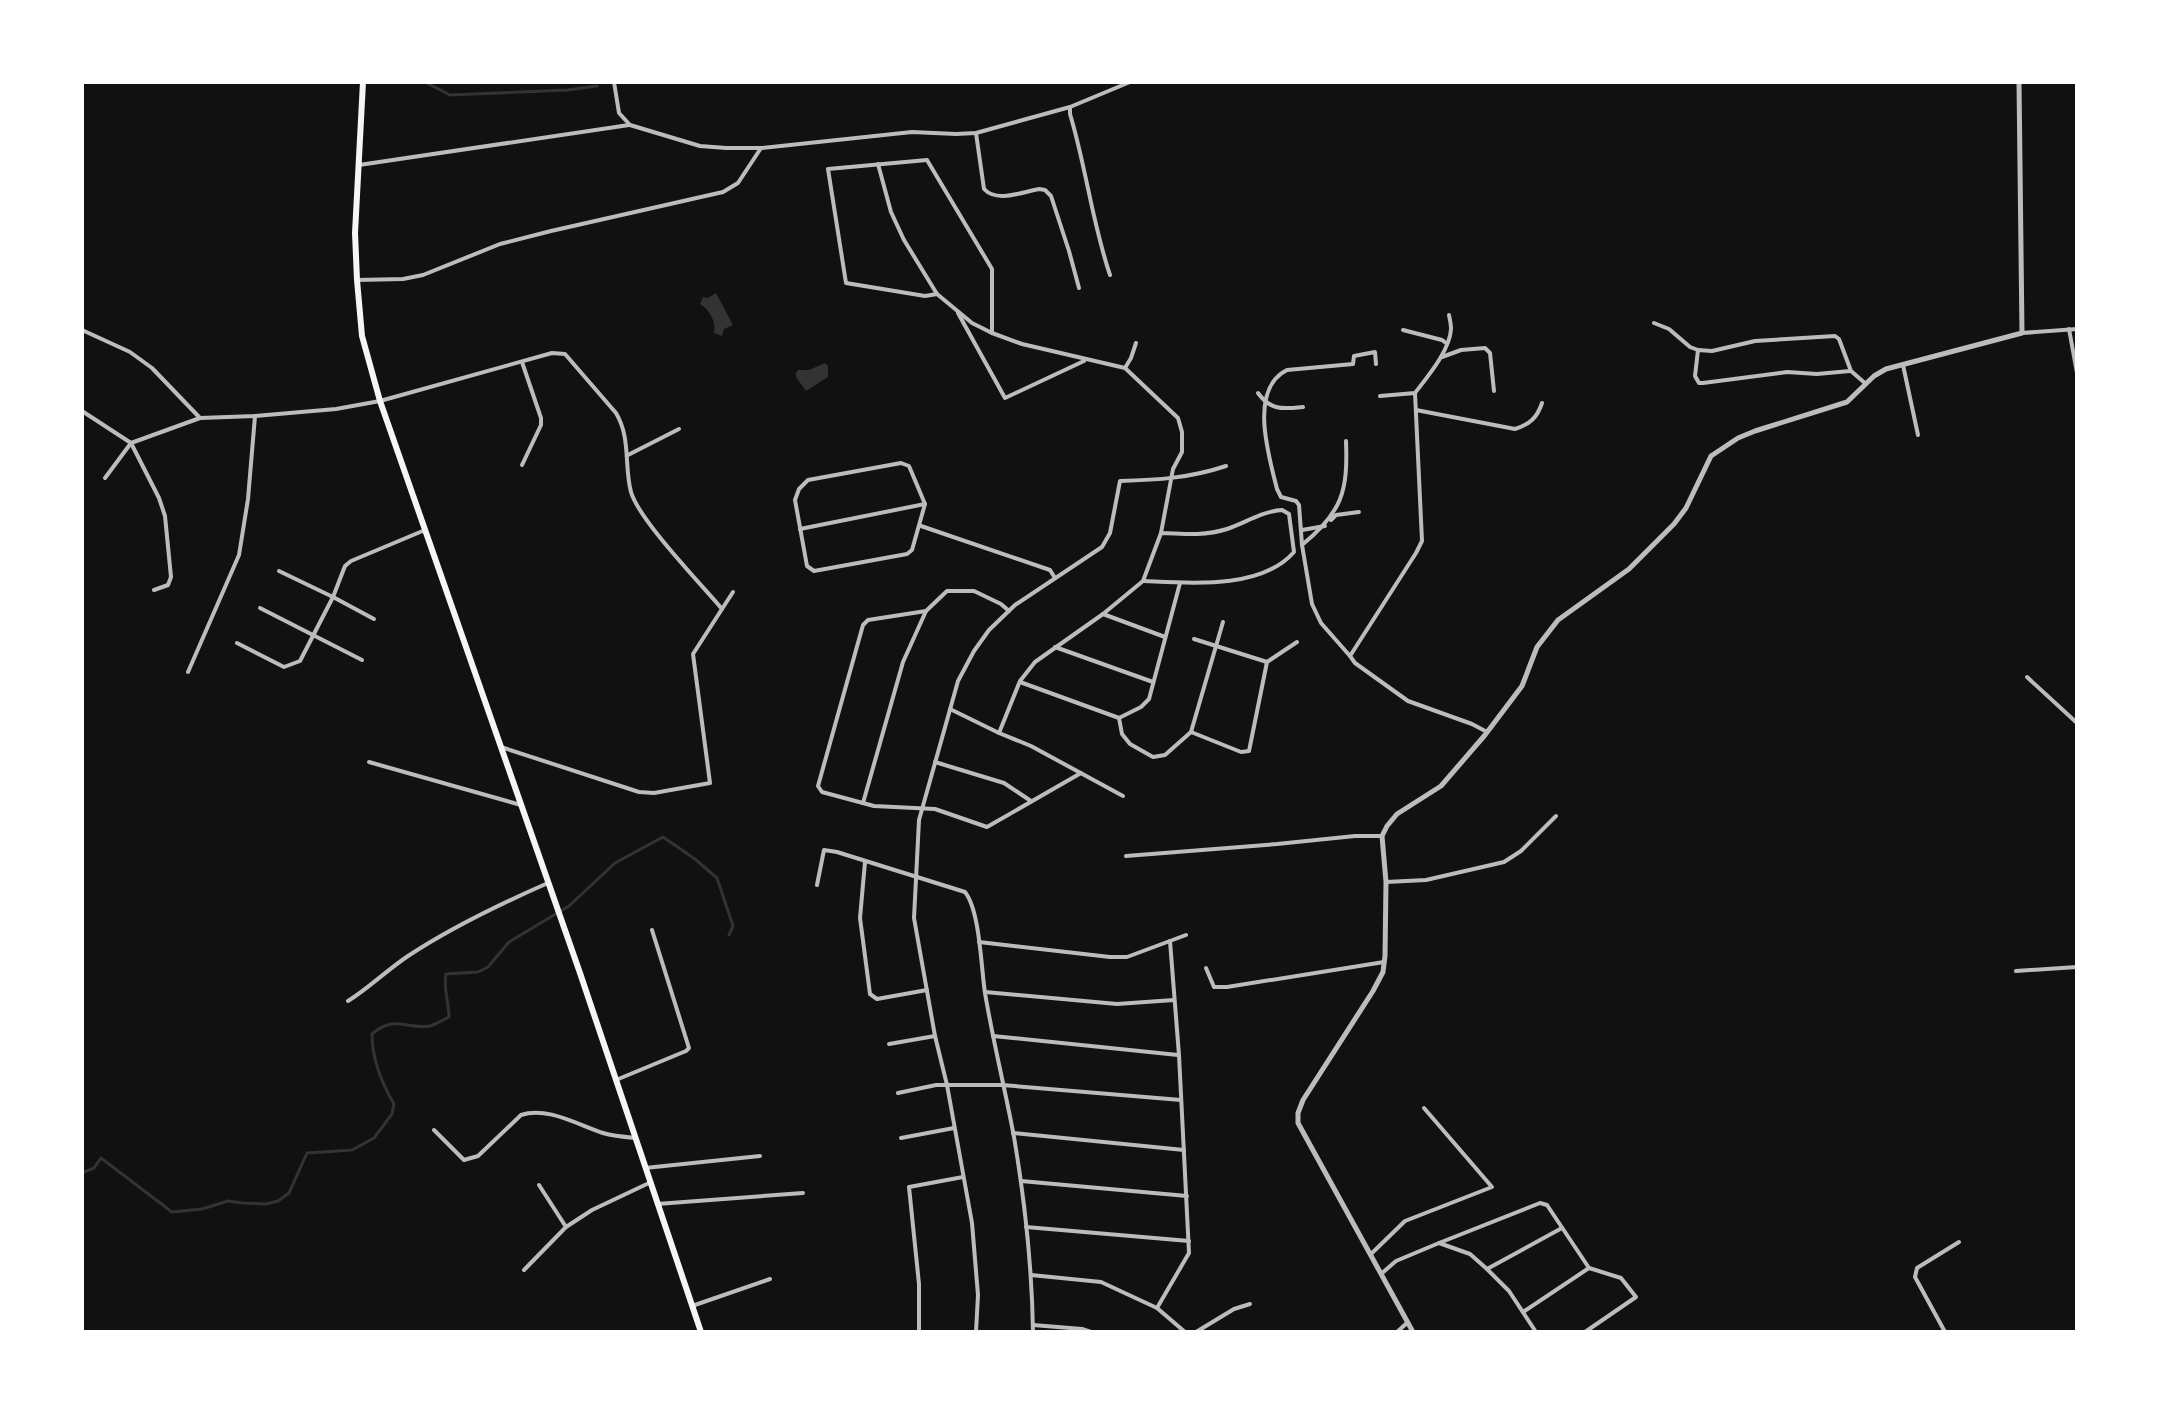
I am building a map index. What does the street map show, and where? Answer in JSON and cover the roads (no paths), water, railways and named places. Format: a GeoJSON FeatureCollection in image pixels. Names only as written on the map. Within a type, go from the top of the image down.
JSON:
{"type":"FeatureCollection","features":[{"type":"Feature","properties":{"kind":"main road"},"geometry":{"type":"LineString","coordinates":[[363,82],[355,233],[362,336],[380,401],[701,1332]]}},
{"type":"Feature","properties":{"kind":"street"},"geometry":{"type":"LineString","coordinates":[[614,82],[619,113],[630,125]]}},
{"type":"Feature","properties":{"kind":"street"},"geometry":{"type":"LineString","coordinates":[[1106,92],[1107,82]]}},
{"type":"Feature","properties":{"kind":"street"},"geometry":{"type":"LineString","coordinates":[[359,165],[630,125],[700,146],[761,148],[912,132],[976,133],[1070,107],[1130,82]]}},
{"type":"Feature","properties":{"kind":"street"},"geometry":{"type":"LineString","coordinates":[[2019,82],[2022,333]]}},
{"type":"Feature","properties":{"kind":"street"},"geometry":{"type":"LineString","coordinates":[[1070,107],[1095,228],[1110,275]]}},
{"type":"Feature","properties":{"kind":"street"},"geometry":{"type":"LineString","coordinates":[[976,133],[984,189],[989,194],[1000,197],[1039,189],[1051,196],[1079,288]]}},
{"type":"Feature","properties":{"kind":"street"},"geometry":{"type":"LineString","coordinates":[[357,280],[403,279],[423,275],[500,244],[723,192],[738,183],[761,148]]}},
{"type":"Feature","properties":{"kind":"street"},"geometry":{"type":"LineString","coordinates":[[937,294],[925,296],[846,283],[828,169],[927,160],[992,269],[992,333]]}},
{"type":"Feature","properties":{"kind":"street"},"geometry":{"type":"LineString","coordinates":[[878,164],[891,212],[937,294],[972,323],[992,333],[1022,344],[1125,368],[1178,418],[1182,432],[1182,452],[1173,469],[1161,533],[1143,581],[1035,662],[1020,681],[999,733]]}},
{"type":"Feature","properties":{"kind":"street"},"geometry":{"type":"LineString","coordinates":[[956,310],[1005,398],[1086,360]]}},
{"type":"Feature","properties":{"kind":"street"},"geometry":{"type":"LineString","coordinates":[[1350,656],[1422,541],[1415,393],[1440,359],[1447,343],[1451,329],[1449,315]]}},
{"type":"Feature","properties":{"kind":"street"},"geometry":{"type":"LineString","coordinates":[[1654,323],[1669,329],[1698,350],[1712,351],[1755,341],[1835,336],[1851,371],[1866,384]]}},
{"type":"Feature","properties":{"kind":"street"},"geometry":{"type":"LineString","coordinates":[[2069,329],[2077,373]]}},
{"type":"Feature","properties":{"kind":"street"},"geometry":{"type":"LineString","coordinates":[[1413,1332],[1298,1123],[1303,1100],[1383,972],[1386,882],[1382,836],[1387,826],[1397,814],[1441,786],[1487,732],[1522,686],[1537,647],[1558,620],[1629,569],[1674,524],[1686,508],[1711,456],[1755,431],[1847,402],[1886,369],[2022,333],[2077,329]]}},
{"type":"Feature","properties":{"kind":"street"},"geometry":{"type":"LineString","coordinates":[[82,330],[130,352],[152,368],[200,418]]}},
{"type":"Feature","properties":{"kind":"street"},"geometry":{"type":"LineString","coordinates":[[1403,330],[1447,343]]}},
{"type":"Feature","properties":{"kind":"street"},"geometry":{"type":"LineString","coordinates":[[1125,368],[1136,343]]}},
{"type":"Feature","properties":{"kind":"street"},"geometry":{"type":"LineString","coordinates":[[1440,359],[1461,350],[1485,348],[1490,353],[1494,391]]}},
{"type":"Feature","properties":{"kind":"street"},"geometry":{"type":"LineString","coordinates":[[1698,350],[1695,376],[1699,383],[1757,375],[1851,371]]}},
{"type":"Feature","properties":{"kind":"street"},"geometry":{"type":"LineString","coordinates":[[1376,364],[1375,352],[1354,356],[1353,364],[1287,370],[1278,374],[1264,401],[1263,416],[1277,489],[1281,497],[1296,501],[1299,505],[1312,604],[1321,623],[1355,663],[1408,701],[1487,732]]}},
{"type":"Feature","properties":{"kind":"street"},"geometry":{"type":"LineString","coordinates":[[105,478],[131,443],[200,418],[336,409],[380,401],[552,353],[565,354],[623,424],[631,491],[637,504],[722,609]]}},
{"type":"Feature","properties":{"kind":"street"},"geometry":{"type":"LineString","coordinates":[[522,362],[541,418],[541,425],[522,465]]}},
{"type":"Feature","properties":{"kind":"street"},"geometry":{"type":"LineString","coordinates":[[1903,365],[1918,435]]}},
{"type":"Feature","properties":{"kind":"street"},"geometry":{"type":"LineString","coordinates":[[1258,393],[1264,401],[1282,410],[1303,407]]}},
{"type":"Feature","properties":{"kind":"street"},"geometry":{"type":"LineString","coordinates":[[1380,396],[1415,393]]}},
{"type":"Feature","properties":{"kind":"street"},"geometry":{"type":"LineString","coordinates":[[1416,410],[1515,429],[1527,425],[1538,415],[1542,403]]}},
{"type":"Feature","properties":{"kind":"street"},"geometry":{"type":"LineString","coordinates":[[82,411],[131,443],[159,498],[165,516],[171,581],[154,590]]}},
{"type":"Feature","properties":{"kind":"street"},"geometry":{"type":"LineString","coordinates":[[188,672],[239,555],[248,499],[255,416]]}},
{"type":"Feature","properties":{"kind":"street"},"geometry":{"type":"LineString","coordinates":[[628,455],[679,429]]}},
{"type":"Feature","properties":{"kind":"street"},"geometry":{"type":"LineString","coordinates":[[1301,530],[1325,526],[1338,507],[1348,470],[1346,441]]}},
{"type":"Feature","properties":{"kind":"street"},"geometry":{"type":"LineString","coordinates":[[901,463],[909,466],[925,504],[920,526],[912,550],[907,554],[814,571],[807,566],[795,500],[799,489],[808,480],[901,463]]}},
{"type":"Feature","properties":{"kind":"street"},"geometry":{"type":"LineString","coordinates":[[976,1332],[978,1295],[972,1223],[914,918],[921,808],[958,681],[974,651],[989,630],[1009,611],[1102,547],[1110,533],[1120,481],[1172,479],[1226,466]]}},
{"type":"Feature","properties":{"kind":"street"},"geometry":{"type":"LineString","coordinates":[[800,529],[925,504]]}},
{"type":"Feature","properties":{"kind":"street"},"geometry":{"type":"LineString","coordinates":[[1143,581],[1221,582],[1259,574],[1286,561],[1294,552],[1289,514],[1282,510],[1273,510],[1224,530],[1193,535],[1161,533]]}},
{"type":"Feature","properties":{"kind":"street"},"geometry":{"type":"LineString","coordinates":[[1302,545],[1336,515],[1359,512]]}},
{"type":"Feature","properties":{"kind":"street"},"geometry":{"type":"LineString","coordinates":[[920,526],[1050,570],[1055,578]]}},
{"type":"Feature","properties":{"kind":"street"},"geometry":{"type":"LineString","coordinates":[[237,643],[284,667],[300,661],[333,597],[345,566],[425,530]]}},
{"type":"Feature","properties":{"kind":"street"},"geometry":{"type":"LineString","coordinates":[[279,571],[374,619]]}},
{"type":"Feature","properties":{"kind":"street"},"geometry":{"type":"LineString","coordinates":[[1020,681],[1119,718],[1141,707],[1149,699],[1180,583]]}},
{"type":"Feature","properties":{"kind":"street"},"geometry":{"type":"LineString","coordinates":[[863,803],[903,662],[926,611],[947,591],[974,591],[1009,611]]}},
{"type":"Feature","properties":{"kind":"street"},"geometry":{"type":"LineString","coordinates":[[501,747],[639,792],[654,793],[710,783],[693,654],[733,592]]}},
{"type":"Feature","properties":{"kind":"street"},"geometry":{"type":"LineString","coordinates":[[260,608],[362,660]]}},
{"type":"Feature","properties":{"kind":"street"},"geometry":{"type":"LineString","coordinates":[[926,611],[868,620],[863,625],[818,786],[822,792],[874,806],[935,809],[987,827],[1081,773]]}},
{"type":"Feature","properties":{"kind":"street"},"geometry":{"type":"LineString","coordinates":[[1103,614],[1165,637]]}},
{"type":"Feature","properties":{"kind":"street"},"geometry":{"type":"LineString","coordinates":[[1119,718],[1122,734],[1130,744],[1153,757],[1165,755],[1191,732],[1223,622]]}},
{"type":"Feature","properties":{"kind":"street"},"geometry":{"type":"LineString","coordinates":[[1194,639],[1267,662]]}},
{"type":"Feature","properties":{"kind":"street"},"geometry":{"type":"LineString","coordinates":[[1191,732],[1241,752],[1249,751],[1267,662],[1297,642]]}},
{"type":"Feature","properties":{"kind":"street"},"geometry":{"type":"LineString","coordinates":[[1055,647],[1153,682]]}},
{"type":"Feature","properties":{"kind":"street"},"geometry":{"type":"LineString","coordinates":[[2027,677],[2077,723]]}},
{"type":"Feature","properties":{"kind":"street"},"geometry":{"type":"LineString","coordinates":[[950,709],[1031,746],[1123,796]]}},
{"type":"Feature","properties":{"kind":"street"},"geometry":{"type":"LineString","coordinates":[[369,762],[522,806]]}},
{"type":"Feature","properties":{"kind":"street"},"geometry":{"type":"LineString","coordinates":[[935,762],[1004,783],[1031,801]]}},
{"type":"Feature","properties":{"kind":"street"},"geometry":{"type":"LineString","coordinates":[[1386,882],[1426,880],[1504,862],[1521,851],[1556,816]]}},
{"type":"Feature","properties":{"kind":"street"},"geometry":{"type":"LineString","coordinates":[[1126,856],[1382,836]]}},
{"type":"Feature","properties":{"kind":"street"},"geometry":{"type":"LineString","coordinates":[[817,885],[824,850],[965,892],[971,899],[985,992],[1021,1181],[1031,1275],[1033,1332]]}},
{"type":"Feature","properties":{"kind":"street"},"geometry":{"type":"LineString","coordinates":[[865,862],[860,918],[870,994],[877,999],[927,990]]}},
{"type":"Feature","properties":{"kind":"street"},"geometry":{"type":"LineString","coordinates":[[348,1001],[407,956],[495,906],[548,883]]}},
{"type":"Feature","properties":{"kind":"street"},"geometry":{"type":"LineString","coordinates":[[616,1080],[689,1048],[652,930]]}},
{"type":"Feature","properties":{"kind":"street"},"geometry":{"type":"LineString","coordinates":[[979,942],[1127,957],[1186,935]]}},
{"type":"Feature","properties":{"kind":"street"},"geometry":{"type":"LineString","coordinates":[[1157,1308],[1189,1253],[1170,941]]}},
{"type":"Feature","properties":{"kind":"street"},"geometry":{"type":"LineString","coordinates":[[1206,968],[1214,987],[1227,987],[1384,962]]}},
{"type":"Feature","properties":{"kind":"street"},"geometry":{"type":"LineString","coordinates":[[2016,971],[2077,967]]}},
{"type":"Feature","properties":{"kind":"street"},"geometry":{"type":"LineString","coordinates":[[985,992],[1117,1004],[1175,1000]]}},
{"type":"Feature","properties":{"kind":"street"},"geometry":{"type":"LineString","coordinates":[[889,1044],[935,1036]]}},
{"type":"Feature","properties":{"kind":"street"},"geometry":{"type":"LineString","coordinates":[[993,1036],[1179,1055]]}},
{"type":"Feature","properties":{"kind":"street"},"geometry":{"type":"LineString","coordinates":[[898,1093],[936,1085],[1002,1085],[1181,1100]]}},
{"type":"Feature","properties":{"kind":"street"},"geometry":{"type":"LineString","coordinates":[[1369,1255],[1405,1221],[1492,1187],[1424,1108]]}},
{"type":"Feature","properties":{"kind":"street"},"geometry":{"type":"LineString","coordinates":[[434,1130],[464,1160],[478,1156],[521,1115],[529,1113],[539,1112],[602,1133],[635,1138]]}},
{"type":"Feature","properties":{"kind":"street"},"geometry":{"type":"LineString","coordinates":[[901,1138],[954,1128]]}},
{"type":"Feature","properties":{"kind":"street"},"geometry":{"type":"LineString","coordinates":[[1013,1133],[1184,1150]]}},
{"type":"Feature","properties":{"kind":"street"},"geometry":{"type":"LineString","coordinates":[[645,1168],[760,1156]]}},
{"type":"Feature","properties":{"kind":"street"},"geometry":{"type":"LineString","coordinates":[[919,1332],[919,1284],[909,1187],[963,1177]]}},
{"type":"Feature","properties":{"kind":"street"},"geometry":{"type":"LineString","coordinates":[[1021,1181],[1187,1196]]}},
{"type":"Feature","properties":{"kind":"street"},"geometry":{"type":"LineString","coordinates":[[524,1270],[566,1227],[592,1210],[649,1183]]}},
{"type":"Feature","properties":{"kind":"street"},"geometry":{"type":"LineString","coordinates":[[539,1185],[566,1227]]}},
{"type":"Feature","properties":{"kind":"street"},"geometry":{"type":"LineString","coordinates":[[657,1204],[803,1193]]}},
{"type":"Feature","properties":{"kind":"street"},"geometry":{"type":"LineString","coordinates":[[1380,1275],[1396,1261],[1540,1203],[1547,1205],[1589,1268],[1621,1278],[1636,1297],[1585,1332]]}},
{"type":"Feature","properties":{"kind":"street"},"geometry":{"type":"LineString","coordinates":[[1026,1227],[1189,1241]]}},
{"type":"Feature","properties":{"kind":"street"},"geometry":{"type":"LineString","coordinates":[[1487,1269],[1562,1228]]}},
{"type":"Feature","properties":{"kind":"street"},"geometry":{"type":"LineString","coordinates":[[1945,1332],[1915,1277],[1917,1268],[1959,1242]]}},
{"type":"Feature","properties":{"kind":"street"},"geometry":{"type":"LineString","coordinates":[[1439,1243],[1470,1254],[1487,1269],[1509,1291],[1536,1332]]}},
{"type":"Feature","properties":{"kind":"street"},"geometry":{"type":"LineString","coordinates":[[1523,1312],[1589,1268]]}},
{"type":"Feature","properties":{"kind":"street"},"geometry":{"type":"LineString","coordinates":[[1031,1275],[1101,1282],[1157,1308],[1185,1332]]}},
{"type":"Feature","properties":{"kind":"street"},"geometry":{"type":"LineString","coordinates":[[692,1306],[770,1279]]}},
{"type":"Feature","properties":{"kind":"street"},"geometry":{"type":"LineString","coordinates":[[1196,1332],[1234,1309],[1250,1304]]}},
{"type":"Feature","properties":{"kind":"street"},"geometry":{"type":"LineString","coordinates":[[1397,1332],[1408,1322]]}},
{"type":"Feature","properties":{"kind":"street"},"geometry":{"type":"LineString","coordinates":[[1033,1325],[1091,1332]]}},
{"type":"Feature","properties":{"kind":"waterway"},"geometry":{"type":"LineString","coordinates":[[425,82],[450,95],[597,86]]}},
{"type":"Feature","properties":{"kind":"waterway"},"geometry":{"type":"LineString","coordinates":[[82,1173],[94,1168],[101,1158],[172,1212],[202,1209],[228,1201],[266,1204],[278,1201],[289,1193],[307,1153],[352,1150],[374,1138],[392,1114],[394,1104],[378,1070],[372,1034],[388,1025],[430,1026],[449,1017],[446,974],[478,972],[488,967],[509,942],[569,906],[615,863],[663,837],[717,878],[733,926],[729,935]]}}]}
